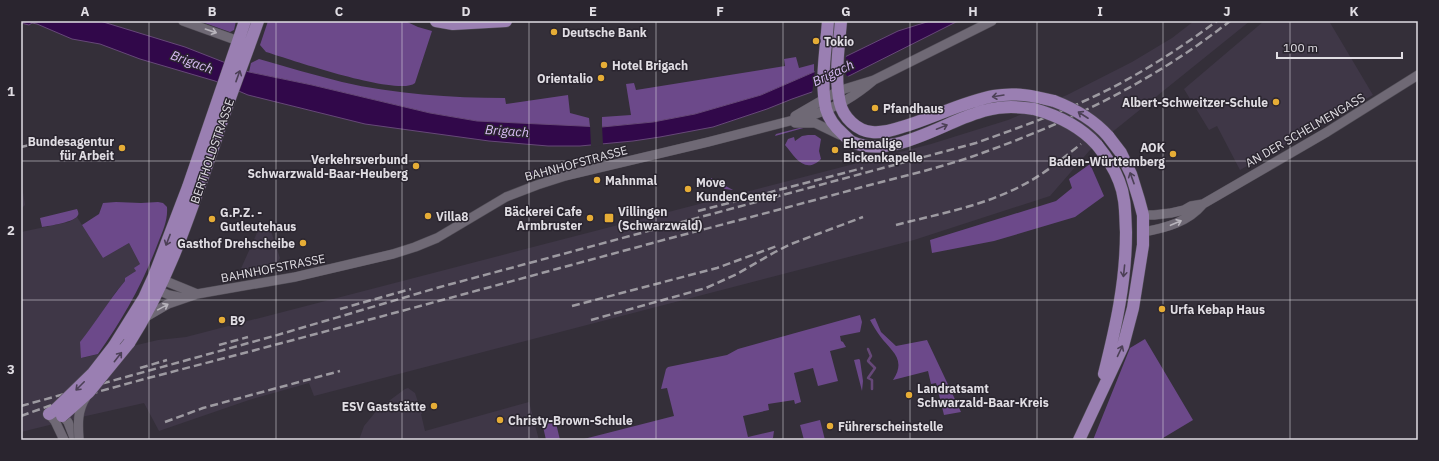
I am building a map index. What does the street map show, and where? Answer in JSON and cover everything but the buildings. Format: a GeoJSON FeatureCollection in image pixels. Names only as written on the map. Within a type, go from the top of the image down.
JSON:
{"type":"FeatureCollection","features":[{"type":"Feature","properties":{"kind":"main road","name":"BERTHOLDSTRASSE"},"geometry":{"type":"LineString","coordinates":[[244,43],[245,21]]}},
{"type":"Feature","properties":{"kind":"main road","name":"BERTHOLDSTRASSE"},"geometry":{"type":"LineString","coordinates":[[56,413],[89,392],[129,343],[144,318],[182,203],[244,43],[258,21]]}},
{"type":"Feature","properties":{"kind":"main road"},"geometry":{"type":"LineString","coordinates":[[436,21],[453,24],[506,21]]}},
{"type":"Feature","properties":{"kind":"main road"},"geometry":{"type":"LineString","coordinates":[[828,21],[825,59],[825,101],[833,123],[851,142],[868,146],[889,146],[910,140],[976,113],[997,108],[1017,106],[1034,109],[1057,116],[1076,126],[1089,136],[1109,160],[1120,182],[1125,202],[1126,244],[1122,295],[1098,398]]}},
{"type":"Feature","properties":{"kind":"main road"},"geometry":{"type":"LineString","coordinates":[[841,21],[838,89],[840,104],[853,124],[862,130],[872,132],[890,130],[993,96],[1010,94],[1029,95],[1054,101],[1072,108],[1089,118],[1108,136],[1121,153],[1131,174],[1140,200],[1143,215],[1139,272],[1133,308],[1123,346],[1079,440]]}},
{"type":"Feature","properties":{"kind":"main road","name":"BERTHOLDSTRASSE"},"geometry":{"type":"LineString","coordinates":[[56,413],[93,373],[114,346],[156,283]]}},
{"type":"Feature","properties":{"kind":"street"},"geometry":{"type":"LineString","coordinates":[[183,21],[244,43]]}},
{"type":"Feature","properties":{"kind":"street"},"geometry":{"type":"LineString","coordinates":[[874,80],[992,21]]}},
{"type":"Feature","properties":{"kind":"street","name":"AN DER SCHELMENGASS"},"geometry":{"type":"LineString","coordinates":[[1143,232],[1172,226],[1196,212],[1203,204],[1327,132],[1418,75]]}},
{"type":"Feature","properties":{"kind":"street","name":"BAHNHOFSTRASSE"},"geometry":{"type":"LineString","coordinates":[[784,123],[825,101],[838,89],[874,80]]}},
{"type":"Feature","properties":{"kind":"street","name":"BAHNHOFSTRASSE"},"geometry":{"type":"LineString","coordinates":[[825,101],[840,104],[857,95],[874,80]]}},
{"type":"Feature","properties":{"kind":"street","name":"BAHNHOFSTRASSE"},"geometry":{"type":"LineString","coordinates":[[144,318],[168,304],[197,294],[295,277],[393,254],[424,244],[492,205],[522,190],[565,176],[784,123],[815,123],[826,127],[851,142]]}},
{"type":"Feature","properties":{"kind":"street","name":"AN DER SCHELMENGASS"},"geometry":{"type":"LineString","coordinates":[[1143,215],[1171,213],[1184,210],[1190,206],[1203,204]]}},
{"type":"Feature","properties":{"kind":"street"},"geometry":{"type":"LineString","coordinates":[[156,283],[197,294]]}},
{"type":"Feature","properties":{"kind":"street"},"geometry":{"type":"LineString","coordinates":[[156,283],[169,295],[184,298]]}},
{"type":"Feature","properties":{"kind":"street"},"geometry":{"type":"LineString","coordinates":[[80,440],[78,422],[79,412],[82,403],[89,392]]}},
{"type":"Feature","properties":{"kind":"street"},"geometry":{"type":"LineString","coordinates":[[63,439],[55,421],[56,413],[68,422],[75,440]]}},
{"type":"Feature","properties":{"kind":"shaded area"},"geometry":{"type":"Polygon","coordinates":[[[199,21],[236,21],[234,30],[230,32],[199,21]]]}},
{"type":"Feature","properties":{"kind":"shaded area"},"geometry":{"type":"Polygon","coordinates":[[[268,21],[405,21],[432,31],[415,83],[405,86],[388,85],[319,69],[266,52],[260,45],[268,21]]]}},
{"type":"Feature","properties":{"kind":"shaded area"},"geometry":{"type":"Polygon","coordinates":[[[1194,21],[1250,21],[1090,150],[1050,196],[914,240],[314,396],[309,383],[249,400],[159,431],[144,403],[21,432],[21,232],[69,222],[77,217],[103,258],[129,243],[140,264],[135,268],[136,271],[115,293],[96,322],[80,342],[82,358],[158,340],[186,337],[931,144],[1008,120],[1067,95],[1132,62],[1172,38],[1194,21]]]}},
{"type":"Feature","properties":{"kind":"shaded area","name":"Albert-Schweitzer-Schule"},"geometry":{"type":"Polygon","coordinates":[[[1264,21],[1329,21],[1373,95],[1240,170],[1217,126],[1209,130],[1184,89],[1264,21]]]}},
{"type":"Feature","properties":{"kind":"shaded area"},"geometry":{"type":"Polygon","coordinates":[[[796,57],[799,68],[814,64],[814,72],[761,95],[695,114],[653,122],[602,127],[602,117],[631,115],[626,84],[634,83],[636,90],[785,66],[784,59],[796,57]]]}},
{"type":"Feature","properties":{"kind":"shaded area"},"geometry":{"type":"Polygon","coordinates":[[[259,59],[342,82],[382,90],[443,96],[505,98],[506,104],[568,95],[570,113],[589,118],[590,127],[477,121],[430,113],[312,85],[249,72],[251,63],[259,59]]]}},
{"type":"Feature","properties":{"kind":"shaded area"},"geometry":{"type":"Polygon","coordinates":[[[807,127],[775,136],[776,134],[807,127]]]}},
{"type":"Feature","properties":{"kind":"shaded area"},"geometry":{"type":"Polygon","coordinates":[[[815,135],[821,139],[819,151],[821,159],[810,165],[805,165],[797,159],[785,145],[788,139],[794,137],[795,141],[802,136],[815,135]]]}},
{"type":"Feature","properties":{"kind":"shaded area"},"geometry":{"type":"Polygon","coordinates":[[[1090,164],[1104,196],[1075,217],[994,241],[932,253],[930,240],[1056,201],[1072,188],[1069,179],[1090,164]]]}},
{"type":"Feature","properties":{"kind":"shaded area"},"geometry":{"type":"Polygon","coordinates":[[[527,171],[549,173],[531,178],[528,177],[527,171]]]}},
{"type":"Feature","properties":{"kind":"shaded area"},"geometry":{"type":"Polygon","coordinates":[[[711,178],[733,190],[725,189],[711,180],[711,178]]]}},
{"type":"Feature","properties":{"kind":"shaded area"},"geometry":{"type":"Polygon","coordinates":[[[21,179],[25,205],[21,209],[21,179]]]}},
{"type":"Feature","properties":{"kind":"shaded area"},"geometry":{"type":"Polygon","coordinates":[[[103,203],[163,203],[167,207],[166,221],[146,272],[116,328],[98,354],[81,358],[80,342],[125,281],[125,278],[136,271],[134,268],[140,264],[129,243],[103,258],[82,225],[99,214],[103,203]]]}},
{"type":"Feature","properties":{"kind":"shaded area"},"geometry":{"type":"Polygon","coordinates":[[[77,209],[78,215],[73,220],[42,227],[40,218],[77,209]]]}},
{"type":"Feature","properties":{"kind":"shaded area"},"geometry":{"type":"Polygon","coordinates":[[[260,226],[271,231],[280,258],[271,274],[252,278],[239,273],[260,226]]]}},
{"type":"Feature","properties":{"kind":"shaded area"},"geometry":{"type":"Polygon","coordinates":[[[860,315],[862,322],[860,332],[840,336],[841,341],[846,347],[830,351],[838,381],[818,386],[813,368],[794,373],[801,402],[795,404],[794,400],[768,404],[769,410],[743,416],[748,437],[774,431],[773,438],[770,440],[580,440],[674,416],[667,388],[661,389],[666,369],[668,367],[727,355],[738,349],[860,315]]]}},
{"type":"Feature","properties":{"kind":"shaded area"},"geometry":{"type":"Polygon","coordinates":[[[875,318],[881,332],[896,346],[927,340],[961,412],[944,415],[936,383],[931,384],[928,371],[893,380],[897,373],[898,361],[893,351],[870,320],[875,318]]]}},
{"type":"Feature","properties":{"kind":"shaded area"},"geometry":{"type":"Polygon","coordinates":[[[1145,339],[1193,420],[1163,438],[1163,440],[1093,440],[1130,348],[1145,339]]]}},
{"type":"Feature","properties":{"kind":"shaded area"},"geometry":{"type":"Polygon","coordinates":[[[859,359],[863,381],[862,391],[854,360],[859,359]]]}},
{"type":"Feature","properties":{"kind":"shaded area","name":"Christy-Brown-Schule"},"geometry":{"type":"Polygon","coordinates":[[[408,388],[415,393],[422,414],[425,431],[529,402],[539,440],[359,440],[364,426],[378,409],[408,388]]]}},
{"type":"Feature","properties":{"kind":"shaded area"},"geometry":{"type":"Polygon","coordinates":[[[555,419],[560,440],[546,440],[542,422],[555,419]]]}},
{"type":"Feature","properties":{"kind":"shaded area"},"geometry":{"type":"Polygon","coordinates":[[[820,420],[825,440],[804,440],[800,425],[820,420]]]}},
{"type":"Feature","properties":{"kind":"water","name":"Brigach"},"geometry":{"type":"Polygon","coordinates":[[[21,21],[100,21],[185,47],[249,72],[312,85],[430,113],[477,121],[602,127],[653,122],[695,114],[761,95],[814,72],[898,31],[930,21],[958,21],[829,86],[713,127],[633,141],[580,146],[548,146],[489,141],[365,124],[248,95],[215,81],[140,59],[100,44],[72,39],[37,24],[32,23],[29,25],[21,23],[21,21]]]}},
{"type":"Feature","properties":{"kind":"pier"},"geometry":{"type":"Polygon","coordinates":[[[846,55],[845,70],[846,75],[849,77],[830,88],[812,94],[815,69],[846,55]]]}},
{"type":"Feature","properties":{"kind":"pier"},"geometry":{"type":"Polygon","coordinates":[[[590,125],[602,125],[603,145],[591,147],[590,125]]]}},
{"type":"Feature","properties":{"kind":"waterway"},"geometry":{"type":"LineString","coordinates":[[868,349],[871,356],[868,361],[875,368],[868,378],[872,380],[872,389]]}},
{"type":"Feature","properties":{"kind":"railway"},"geometry":{"type":"LineString","coordinates":[[21,406],[274,336],[440,287],[976,143],[1043,119],[1100,94],[1152,65],[1217,21]]}},
{"type":"Feature","properties":{"kind":"railway"},"geometry":{"type":"LineString","coordinates":[[21,416],[57,403],[148,378],[962,160],[1025,137],[1087,110],[1146,78],[1175,60],[1230,21]]}},
{"type":"Feature","properties":{"kind":"railway"},"geometry":{"type":"LineString","coordinates":[[21,147],[55,139]]}},
{"type":"Feature","properties":{"kind":"railway"},"geometry":{"type":"LineString","coordinates":[[896,225],[960,209],[1006,193],[1037,177],[1081,144]]}},
{"type":"Feature","properties":{"kind":"railway"},"geometry":{"type":"LineString","coordinates":[[698,211],[863,168]]}},
{"type":"Feature","properties":{"kind":"railway"},"geometry":{"type":"LineString","coordinates":[[591,320],[706,288],[737,274],[791,244],[863,217]]}},
{"type":"Feature","properties":{"kind":"railway"},"geometry":{"type":"LineString","coordinates":[[572,306],[717,268],[777,246]]}},
{"type":"Feature","properties":{"kind":"railway"},"geometry":{"type":"LineString","coordinates":[[340,309],[411,289]]}},
{"type":"Feature","properties":{"kind":"railway"},"geometry":{"type":"LineString","coordinates":[[219,345],[248,337]]}},
{"type":"Feature","properties":{"kind":"railway"},"geometry":{"type":"LineString","coordinates":[[140,368],[167,360]]}},
{"type":"Feature","properties":{"kind":"railway"},"geometry":{"type":"LineString","coordinates":[[165,422],[203,408],[340,371]]}},
{"type":"Feature","properties":{"kind":"place","name":"Deutsche Bank"},"geometry":{"type":"Point","coordinates":[554,32]}},
{"type":"Feature","properties":{"kind":"place","name":"Tokio"},"geometry":{"type":"Point","coordinates":[816,41]}},
{"type":"Feature","properties":{"kind":"place","name":"Hotel Brigach"},"geometry":{"type":"Point","coordinates":[604,65]}},
{"type":"Feature","properties":{"kind":"place","name":"Orientalio"},"geometry":{"type":"Point","coordinates":[601,78]}},
{"type":"Feature","properties":{"kind":"place","name":"Albert-Schweitzer-Schule"},"geometry":{"type":"Point","coordinates":[1276,102]}},
{"type":"Feature","properties":{"kind":"place","name":"Pfandhaus"},"geometry":{"type":"Point","coordinates":[875,108]}},
{"type":"Feature","properties":{"kind":"place","name":"Bundesagentur für Arbeit"},"geometry":{"type":"Point","coordinates":[122,148]}},
{"type":"Feature","properties":{"kind":"place","name":"Ehemalige Bickenkapelle"},"geometry":{"type":"Point","coordinates":[835,150]}},
{"type":"Feature","properties":{"kind":"place","name":"AOK Baden-Württemberg"},"geometry":{"type":"Point","coordinates":[1173,154]}},
{"type":"Feature","properties":{"kind":"place","name":"Verkehrsverbund Schwarzwald-Baar-Heuberg"},"geometry":{"type":"Point","coordinates":[416,166]}},
{"type":"Feature","properties":{"kind":"place","name":"Mahnmal"},"geometry":{"type":"Point","coordinates":[597,180]}},
{"type":"Feature","properties":{"kind":"place","name":"Move KundenCenter"},"geometry":{"type":"Point","coordinates":[688,189]}},
{"type":"Feature","properties":{"kind":"place","name":"Villa8"},"geometry":{"type":"Point","coordinates":[428,216]}},
{"type":"Feature","properties":{"kind":"place","name":"Bäckerei Cafe Armbruster"},"geometry":{"type":"Point","coordinates":[590,218]}},
{"type":"Feature","properties":{"kind":"place","name":"Villingen (Schwarzwald)"},"geometry":{"type":"Point","coordinates":[609,218]}},
{"type":"Feature","properties":{"kind":"place","name":"G.P.Z. - Gutleutehaus"},"geometry":{"type":"Point","coordinates":[212,219]}},
{"type":"Feature","properties":{"kind":"place","name":"Gasthof Drehscheibe"},"geometry":{"type":"Point","coordinates":[303,243]}},
{"type":"Feature","properties":{"kind":"place","name":"Urfa Kebap Haus"},"geometry":{"type":"Point","coordinates":[1162,309]}},
{"type":"Feature","properties":{"kind":"place","name":"B9"},"geometry":{"type":"Point","coordinates":[222,320]}},
{"type":"Feature","properties":{"kind":"place","name":"Landratsamt Schwarzald-Baar-Kreis"},"geometry":{"type":"Point","coordinates":[909,395]}},
{"type":"Feature","properties":{"kind":"place","name":"ESV Gaststätte"},"geometry":{"type":"Point","coordinates":[434,406]}},
{"type":"Feature","properties":{"kind":"place","name":"Christy-Brown-Schule"},"geometry":{"type":"Point","coordinates":[500,420]}},
{"type":"Feature","properties":{"kind":"place","name":"Führerscheinstelle"},"geometry":{"type":"Point","coordinates":[830,426]}}]}
